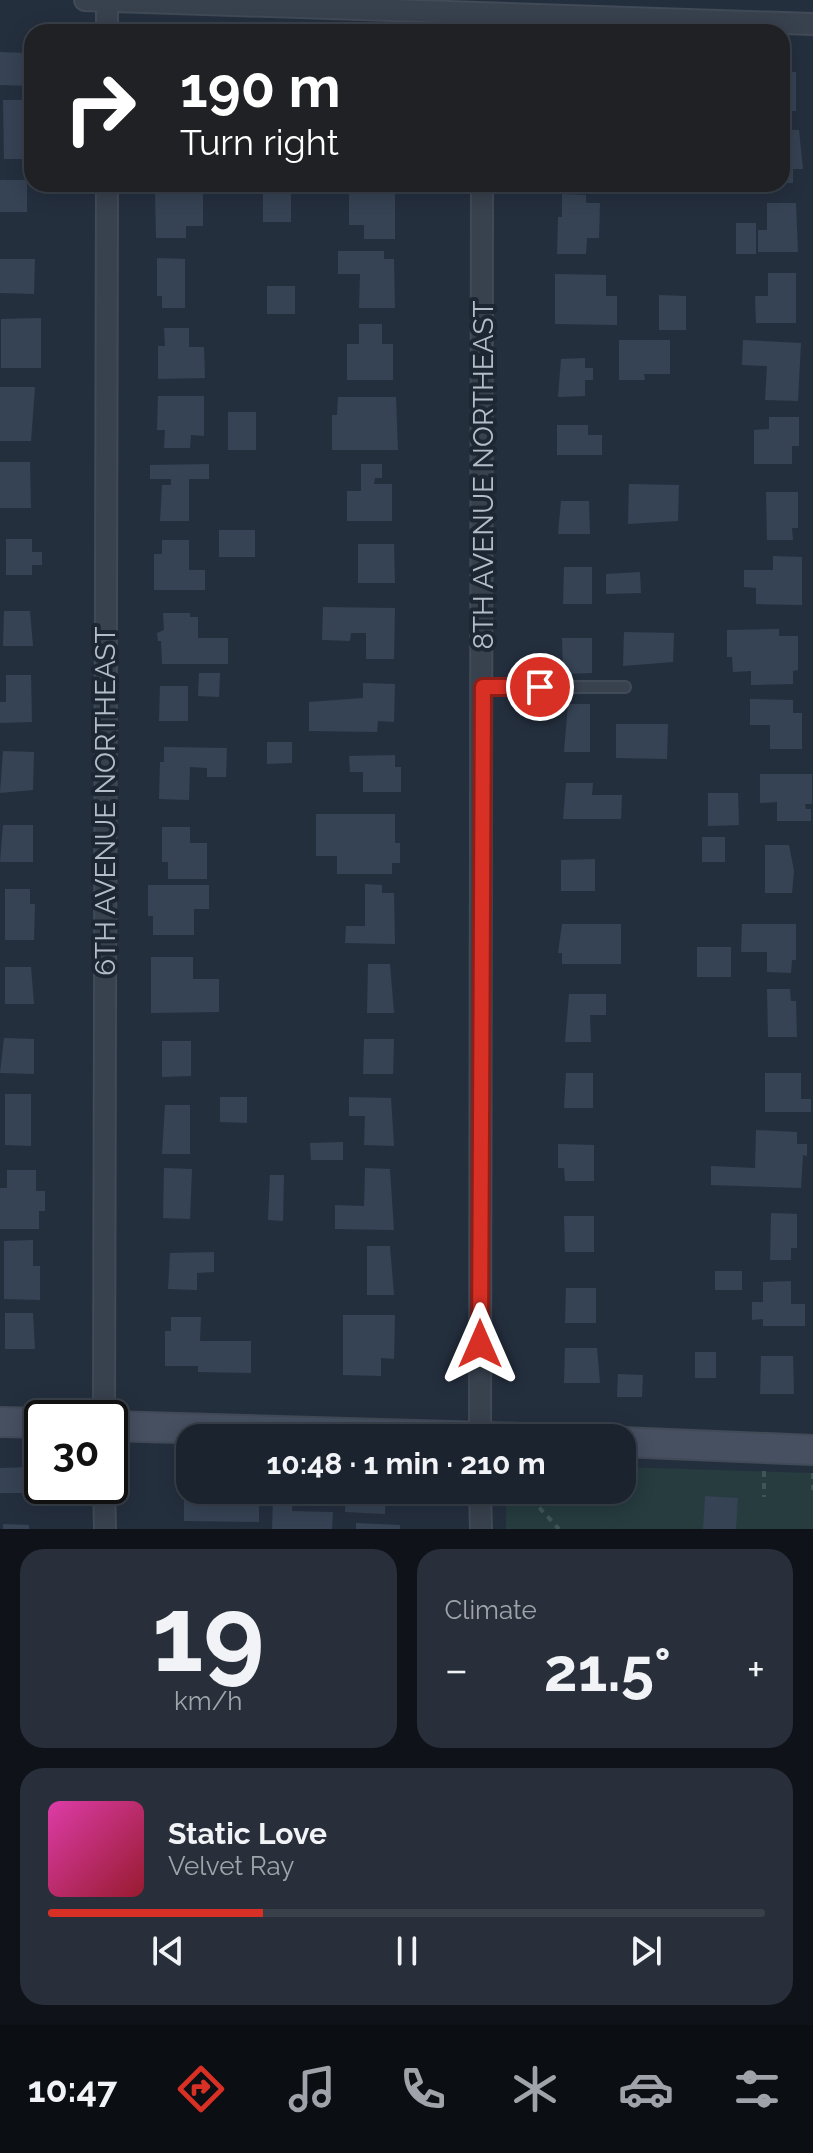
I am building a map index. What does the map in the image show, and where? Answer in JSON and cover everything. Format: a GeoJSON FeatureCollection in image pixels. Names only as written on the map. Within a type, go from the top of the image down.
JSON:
{"type":"FeatureCollection","features":[{"type":"Feature","properties":{"kind":"street"},"geometry":{"type":"LineString","coordinates":[[85,0],[813,24]]}},
{"type":"Feature","properties":{"kind":"street"},"geometry":{"type":"LineString","coordinates":[[107,1],[107,24]]}},
{"type":"Feature","properties":{"kind":"street","name":"6TH AVENUE NORTHEAST"},"geometry":{"type":"LineString","coordinates":[[104,1400],[107,192]]}},
{"type":"Feature","properties":{"kind":"street","name":"8TH AVENUE NORTHEAST"},"geometry":{"type":"LineString","coordinates":[[480,1424],[482,192]]}},
{"type":"Feature","properties":{"kind":"street"},"geometry":{"type":"LineString","coordinates":[[0,1422],[24,1423]]}},
{"type":"Feature","properties":{"kind":"street"},"geometry":{"type":"LineString","coordinates":[[128,1427],[176,1428]]}},
{"type":"Feature","properties":{"kind":"street"},"geometry":{"type":"LineString","coordinates":[[636,1443],[813,1450]]}},
{"type":"Feature","properties":{"kind":"street"},"geometry":{"type":"LineString","coordinates":[[104,1504],[105,1529]]}},
{"type":"Feature","properties":{"kind":"street"},"geometry":{"type":"LineString","coordinates":[[480,1504],[481,1529]]}},
{"type":"Feature","properties":{"kind":"lane"},"geometry":{"type":"LineString","coordinates":[[483,687],[625,687]]}},
{"type":"Feature","properties":{"kind":"path"},"geometry":{"type":"LineString","coordinates":[[764,1471],[764,1497]]}},
{"type":"Feature","properties":{"kind":"path"},"geometry":{"type":"LineString","coordinates":[[813,1472],[813,1490]]}},
{"type":"Feature","properties":{"kind":"path"},"geometry":{"type":"LineString","coordinates":[[536,1504],[559,1529]]}},
{"type":"Feature","properties":{"kind":"green space"},"geometry":{"type":"Polygon","coordinates":[[[636,1467],[813,1473],[813,1529],[506,1529],[506,1504],[636,1504],[636,1467]]]}},
{"type":"Feature","properties":{"kind":"building"},"geometry":{"type":"Polygon","coordinates":[[[0,52],[24,53],[24,86],[0,85],[0,52]]]}},
{"type":"Feature","properties":{"kind":"building"},"geometry":{"type":"Polygon","coordinates":[[[790,72],[796,72],[796,111],[790,111],[790,72]]]}},
{"type":"Feature","properties":{"kind":"building"},"geometry":{"type":"Polygon","coordinates":[[[3,100],[24,100],[24,159],[4,159],[3,100]]]}},
{"type":"Feature","properties":{"kind":"building"},"geometry":{"type":"Polygon","coordinates":[[[790,130],[799,130],[803,169],[793,169],[793,183],[790,183],[790,130]]]}},
{"type":"Feature","properties":{"kind":"building"},"geometry":{"type":"Polygon","coordinates":[[[0,180],[24,180],[27,212],[0,212],[0,180]]]}},
{"type":"Feature","properties":{"kind":"building"},"geometry":{"type":"Polygon","coordinates":[[[155,192],[203,194],[203,226],[186,226],[186,238],[156,238],[155,192]]]}},
{"type":"Feature","properties":{"kind":"building"},"geometry":{"type":"Polygon","coordinates":[[[263,192],[291,192],[291,222],[263,222],[263,192]]]}},
{"type":"Feature","properties":{"kind":"building"},"geometry":{"type":"Polygon","coordinates":[[[349,192],[395,192],[395,239],[364,239],[364,225],[349,225],[349,192]]]}},
{"type":"Feature","properties":{"kind":"building"},"geometry":{"type":"Polygon","coordinates":[[[562,194],[586,195],[586,203],[600,203],[599,238],[587,238],[586,254],[557,254],[562,194]]]}},
{"type":"Feature","properties":{"kind":"building"},"geometry":{"type":"Polygon","coordinates":[[[767,203],[796,203],[798,252],[758,252],[758,230],[767,230],[767,203]]]}},
{"type":"Feature","properties":{"kind":"building"},"geometry":{"type":"Polygon","coordinates":[[[736,223],[756,223],[756,254],[736,254],[736,223]]]}},
{"type":"Feature","properties":{"kind":"building"},"geometry":{"type":"Polygon","coordinates":[[[338,251],[384,251],[384,259],[394,259],[395,308],[359,308],[360,274],[338,274],[338,251]]]}},
{"type":"Feature","properties":{"kind":"building"},"geometry":{"type":"Polygon","coordinates":[[[157,258],[185,259],[185,308],[162,308],[162,296],[157,296],[157,258]]]}},
{"type":"Feature","properties":{"kind":"building"},"geometry":{"type":"Polygon","coordinates":[[[0,259],[35,259],[34,294],[0,293],[0,259]]]}},
{"type":"Feature","properties":{"kind":"building"},"geometry":{"type":"Polygon","coordinates":[[[768,273],[796,273],[796,323],[756,323],[755,296],[768,296],[768,273]]]}},
{"type":"Feature","properties":{"kind":"building"},"geometry":{"type":"Polygon","coordinates":[[[555,274],[606,275],[606,296],[617,296],[617,325],[555,324],[555,274]]]}},
{"type":"Feature","properties":{"kind":"building"},"geometry":{"type":"Polygon","coordinates":[[[267,286],[295,286],[295,314],[267,314],[267,286]]]}},
{"type":"Feature","properties":{"kind":"building"},"geometry":{"type":"Polygon","coordinates":[[[659,295],[686,296],[686,330],[659,330],[659,295]]]}},
{"type":"Feature","properties":{"kind":"building"},"geometry":{"type":"Polygon","coordinates":[[[41,318],[41,368],[1,368],[1,319],[41,318]]]}},
{"type":"Feature","properties":{"kind":"building"},"geometry":{"type":"Polygon","coordinates":[[[359,324],[382,324],[382,344],[393,344],[393,380],[347,380],[347,344],[359,344],[359,324]]]}},
{"type":"Feature","properties":{"kind":"building"},"geometry":{"type":"Polygon","coordinates":[[[164,328],[189,328],[189,347],[204,347],[205,378],[158,379],[158,346],[165,346],[164,328]]]}},
{"type":"Feature","properties":{"kind":"building"},"geometry":{"type":"Polygon","coordinates":[[[619,340],[670,340],[670,374],[644,374],[645,380],[619,380],[619,340]]]}},
{"type":"Feature","properties":{"kind":"building"},"geometry":{"type":"Polygon","coordinates":[[[743,340],[801,343],[798,401],[765,400],[767,366],[742,365],[743,340]]]}},
{"type":"Feature","properties":{"kind":"building"},"geometry":{"type":"Polygon","coordinates":[[[585,358],[585,368],[593,368],[593,380],[585,380],[585,396],[558,397],[561,359],[585,358]]]}},
{"type":"Feature","properties":{"kind":"building"},"geometry":{"type":"Polygon","coordinates":[[[0,387],[35,387],[31,441],[0,441],[0,387]]]}},
{"type":"Feature","properties":{"kind":"building"},"geometry":{"type":"Polygon","coordinates":[[[158,396],[204,396],[204,436],[191,435],[190,448],[164,448],[165,430],[157,430],[158,396]]]}},
{"type":"Feature","properties":{"kind":"building"},"geometry":{"type":"Polygon","coordinates":[[[338,397],[396,397],[398,450],[332,450],[332,415],[337,415],[338,397]]]}},
{"type":"Feature","properties":{"kind":"building"},"geometry":{"type":"Polygon","coordinates":[[[228,412],[256,412],[256,450],[228,450],[228,412]]]}},
{"type":"Feature","properties":{"kind":"building"},"geometry":{"type":"Polygon","coordinates":[[[769,417],[799,417],[799,446],[792,446],[792,464],[754,464],[754,430],[769,429],[769,417]]]}},
{"type":"Feature","properties":{"kind":"building"},"geometry":{"type":"Polygon","coordinates":[[[557,425],[588,425],[588,435],[602,435],[602,455],[557,455],[557,425]]]}},
{"type":"Feature","properties":{"kind":"building"},"geometry":{"type":"Polygon","coordinates":[[[0,462],[30,462],[31,508],[0,508],[0,462]]]}},
{"type":"Feature","properties":{"kind":"building"},"geometry":{"type":"Polygon","coordinates":[[[209,464],[209,479],[189,479],[189,521],[160,521],[162,485],[171,485],[171,479],[150,479],[150,465],[209,464]]]}},
{"type":"Feature","properties":{"kind":"building"},"geometry":{"type":"Polygon","coordinates":[[[361,464],[382,464],[382,478],[375,478],[374,484],[392,484],[392,521],[347,521],[347,491],[361,491],[361,464]]]}},
{"type":"Feature","properties":{"kind":"building"},"geometry":{"type":"Polygon","coordinates":[[[629,484],[679,485],[678,521],[628,524],[629,484]]]}},
{"type":"Feature","properties":{"kind":"building"},"geometry":{"type":"Polygon","coordinates":[[[766,492],[798,492],[798,528],[792,528],[793,540],[767,540],[766,492]]]}},
{"type":"Feature","properties":{"kind":"building"},"geometry":{"type":"Polygon","coordinates":[[[561,501],[589,501],[590,534],[558,534],[561,501]]]}},
{"type":"Feature","properties":{"kind":"building"},"geometry":{"type":"Polygon","coordinates":[[[219,530],[255,530],[255,557],[219,557],[219,530]]]}},
{"type":"Feature","properties":{"kind":"building"},"geometry":{"type":"Polygon","coordinates":[[[6,539],[32,539],[32,552],[42,552],[42,565],[32,565],[32,575],[6,575],[6,539]]]}},
{"type":"Feature","properties":{"kind":"building"},"geometry":{"type":"Polygon","coordinates":[[[162,540],[189,540],[189,570],[205,570],[205,590],[154,590],[154,554],[162,554],[162,540]]]}},
{"type":"Feature","properties":{"kind":"building"},"geometry":{"type":"Polygon","coordinates":[[[358,544],[394,544],[395,583],[358,583],[358,544]]]}},
{"type":"Feature","properties":{"kind":"building"},"geometry":{"type":"Polygon","coordinates":[[[773,556],[802,557],[802,605],[756,604],[756,588],[744,587],[744,570],[773,570],[773,556]]]}},
{"type":"Feature","properties":{"kind":"building"},"geometry":{"type":"Polygon","coordinates":[[[564,567],[592,567],[592,604],[563,604],[564,567]]]}},
{"type":"Feature","properties":{"kind":"building"},"geometry":{"type":"Polygon","coordinates":[[[640,572],[641,593],[606,594],[606,574],[640,572]]]}},
{"type":"Feature","properties":{"kind":"building"},"geometry":{"type":"Polygon","coordinates":[[[323,607],[395,608],[394,659],[366,659],[366,633],[351,633],[350,641],[322,640],[323,607]]]}},
{"type":"Feature","properties":{"kind":"building"},"geometry":{"type":"Polygon","coordinates":[[[4,611],[30,611],[33,646],[3,646],[4,611]]]}},
{"type":"Feature","properties":{"kind":"building"},"geometry":{"type":"Polygon","coordinates":[[[163,613],[190,613],[190,617],[198,617],[198,638],[228,638],[228,664],[162,664],[161,641],[158,641],[157,633],[164,630],[163,613]]]}},
{"type":"Feature","properties":{"kind":"building"},"geometry":{"type":"Polygon","coordinates":[[[779,629],[779,636],[798,636],[798,670],[793,671],[793,684],[751,685],[751,671],[733,672],[732,657],[727,657],[727,630],[779,629]]]}},
{"type":"Feature","properties":{"kind":"building"},"geometry":{"type":"Polygon","coordinates":[[[624,632],[674,633],[673,662],[623,666],[624,632]]]}},
{"type":"Feature","properties":{"kind":"building"},"geometry":{"type":"Polygon","coordinates":[[[562,638],[592,638],[592,673],[563,674],[562,638]]]}},
{"type":"Feature","properties":{"kind":"building"},"geometry":{"type":"Polygon","coordinates":[[[199,673],[220,673],[219,697],[198,696],[199,673]]]}},
{"type":"Feature","properties":{"kind":"building"},"geometry":{"type":"Polygon","coordinates":[[[6,675],[31,675],[32,722],[0,723],[0,702],[6,702],[6,675]]]}},
{"type":"Feature","properties":{"kind":"building"},"geometry":{"type":"Polygon","coordinates":[[[363,683],[395,684],[394,722],[378,721],[377,732],[309,731],[309,702],[363,698],[363,683]]]}},
{"type":"Feature","properties":{"kind":"building"},"geometry":{"type":"Polygon","coordinates":[[[160,686],[188,686],[188,721],[159,721],[160,686]]]}},
{"type":"Feature","properties":{"kind":"building"},"geometry":{"type":"Polygon","coordinates":[[[750,699],[793,700],[793,713],[802,713],[802,749],[770,749],[770,725],[750,725],[750,699]]]}},
{"type":"Feature","properties":{"kind":"building"},"geometry":{"type":"Polygon","coordinates":[[[568,704],[590,704],[590,752],[564,752],[568,704]]]}},
{"type":"Feature","properties":{"kind":"building"},"geometry":{"type":"Polygon","coordinates":[[[616,724],[668,724],[667,759],[616,758],[616,724]]]}},
{"type":"Feature","properties":{"kind":"building"},"geometry":{"type":"Polygon","coordinates":[[[267,742],[292,742],[292,763],[267,764],[267,742]]]}},
{"type":"Feature","properties":{"kind":"building"},"geometry":{"type":"Polygon","coordinates":[[[164,747],[227,748],[226,777],[207,777],[207,768],[190,767],[189,800],[159,799],[160,762],[164,762],[164,747]]]}},
{"type":"Feature","properties":{"kind":"building"},"geometry":{"type":"Polygon","coordinates":[[[3,751],[34,752],[33,790],[0,793],[3,751]]]}},
{"type":"Feature","properties":{"kind":"building"},"geometry":{"type":"Polygon","coordinates":[[[395,755],[395,767],[401,767],[401,792],[363,792],[363,772],[350,772],[349,756],[395,755]]]}},
{"type":"Feature","properties":{"kind":"building"},"geometry":{"type":"Polygon","coordinates":[[[760,774],[812,774],[812,804],[805,804],[806,809],[811,809],[811,821],[777,821],[777,802],[760,803],[760,774]]]}},
{"type":"Feature","properties":{"kind":"building"},"geometry":{"type":"Polygon","coordinates":[[[566,783],[593,783],[592,795],[622,795],[621,819],[563,819],[566,783]]]}},
{"type":"Feature","properties":{"kind":"building"},"geometry":{"type":"Polygon","coordinates":[[[708,793],[738,793],[739,825],[708,826],[708,793]]]}},
{"type":"Feature","properties":{"kind":"building"},"geometry":{"type":"Polygon","coordinates":[[[316,814],[395,814],[395,843],[400,843],[400,863],[392,863],[392,874],[337,874],[337,856],[316,856],[316,814]]]}},
{"type":"Feature","properties":{"kind":"building"},"geometry":{"type":"Polygon","coordinates":[[[3,825],[33,825],[33,862],[0,862],[3,825]]]}},
{"type":"Feature","properties":{"kind":"building"},"geometry":{"type":"Polygon","coordinates":[[[162,827],[190,827],[190,843],[207,843],[207,879],[168,879],[168,862],[162,862],[162,827]]]}},
{"type":"Feature","properties":{"kind":"building"},"geometry":{"type":"Polygon","coordinates":[[[702,837],[725,837],[725,862],[702,862],[702,837]]]}},
{"type":"Feature","properties":{"kind":"building"},"geometry":{"type":"Polygon","coordinates":[[[765,845],[789,845],[794,871],[792,893],[765,893],[765,845]]]}},
{"type":"Feature","properties":{"kind":"building"},"geometry":{"type":"Polygon","coordinates":[[[595,859],[595,891],[561,891],[561,860],[595,859]]]}},
{"type":"Feature","properties":{"kind":"building"},"geometry":{"type":"Polygon","coordinates":[[[365,884],[382,885],[382,893],[394,893],[395,944],[345,943],[346,926],[365,926],[365,884]]]}},
{"type":"Feature","properties":{"kind":"building"},"geometry":{"type":"Polygon","coordinates":[[[148,885],[209,885],[209,909],[194,909],[194,935],[153,935],[153,916],[148,916],[148,885]]]}},
{"type":"Feature","properties":{"kind":"building"},"geometry":{"type":"Polygon","coordinates":[[[5,889],[30,889],[30,904],[35,904],[34,940],[5,940],[5,889]]]}},
{"type":"Feature","properties":{"kind":"building"},"geometry":{"type":"Polygon","coordinates":[[[562,924],[621,924],[621,964],[562,964],[562,953],[558,953],[562,924]]]}},
{"type":"Feature","properties":{"kind":"building"},"geometry":{"type":"Polygon","coordinates":[[[742,924],[796,924],[796,960],[792,960],[791,973],[767,972],[767,952],[741,952],[742,924]]]}},
{"type":"Feature","properties":{"kind":"building"},"geometry":{"type":"Polygon","coordinates":[[[697,947],[731,947],[731,977],[697,977],[697,947]]]}},
{"type":"Feature","properties":{"kind":"building"},"geometry":{"type":"Polygon","coordinates":[[[151,957],[193,957],[193,979],[219,979],[219,1012],[151,1013],[151,957]]]}},
{"type":"Feature","properties":{"kind":"building"},"geometry":{"type":"Polygon","coordinates":[[[368,964],[390,964],[394,1013],[367,1013],[368,964]]]}},
{"type":"Feature","properties":{"kind":"building"},"geometry":{"type":"Polygon","coordinates":[[[5,967],[31,967],[34,1004],[5,1004],[5,967]]]}},
{"type":"Feature","properties":{"kind":"building"},"geometry":{"type":"Polygon","coordinates":[[[767,989],[790,989],[791,1001],[796,1001],[797,1037],[768,1037],[767,989]]]}},
{"type":"Feature","properties":{"kind":"building"},"geometry":{"type":"Polygon","coordinates":[[[569,994],[606,994],[606,1015],[590,1015],[591,1042],[565,1042],[569,994]]]}},
{"type":"Feature","properties":{"kind":"building"},"geometry":{"type":"Polygon","coordinates":[[[4,1038],[34,1039],[34,1074],[0,1073],[4,1038]]]}},
{"type":"Feature","properties":{"kind":"building"},"geometry":{"type":"Polygon","coordinates":[[[364,1039],[394,1039],[393,1074],[363,1074],[364,1039]]]}},
{"type":"Feature","properties":{"kind":"building"},"geometry":{"type":"Polygon","coordinates":[[[162,1041],[191,1041],[191,1076],[162,1077],[162,1041]]]}},
{"type":"Feature","properties":{"kind":"building"},"geometry":{"type":"Polygon","coordinates":[[[566,1073],[593,1073],[593,1108],[564,1108],[566,1073]]]}},
{"type":"Feature","properties":{"kind":"building"},"geometry":{"type":"Polygon","coordinates":[[[765,1073],[801,1073],[801,1099],[811,1099],[811,1112],[765,1112],[765,1073]]]}},
{"type":"Feature","properties":{"kind":"building"},"geometry":{"type":"Polygon","coordinates":[[[5,1094],[31,1094],[31,1146],[5,1145],[5,1094]]]}},
{"type":"Feature","properties":{"kind":"building"},"geometry":{"type":"Polygon","coordinates":[[[220,1097],[247,1097],[247,1123],[220,1122],[220,1097]]]}},
{"type":"Feature","properties":{"kind":"building"},"geometry":{"type":"Polygon","coordinates":[[[349,1097],[391,1098],[394,1146],[364,1145],[365,1116],[349,1116],[349,1097]]]}},
{"type":"Feature","properties":{"kind":"building"},"geometry":{"type":"Polygon","coordinates":[[[165,1105],[190,1105],[190,1154],[162,1154],[165,1105]]]}},
{"type":"Feature","properties":{"kind":"building"},"geometry":{"type":"Polygon","coordinates":[[[756,1130],[797,1132],[797,1144],[807,1144],[807,1156],[803,1155],[801,1188],[711,1185],[711,1166],[755,1168],[756,1130]]]}},
{"type":"Feature","properties":{"kind":"building"},"geometry":{"type":"Polygon","coordinates":[[[343,1142],[343,1160],[311,1160],[310,1143],[343,1142]]]}},
{"type":"Feature","properties":{"kind":"building"},"geometry":{"type":"Polygon","coordinates":[[[558,1144],[594,1145],[594,1181],[565,1181],[564,1168],[558,1168],[558,1144]]]}},
{"type":"Feature","properties":{"kind":"building"},"geometry":{"type":"Polygon","coordinates":[[[164,1168],[192,1169],[190,1219],[163,1218],[164,1168]]]}},
{"type":"Feature","properties":{"kind":"building"},"geometry":{"type":"Polygon","coordinates":[[[365,1168],[390,1169],[394,1230],[335,1229],[335,1205],[364,1206],[365,1168]]]}},
{"type":"Feature","properties":{"kind":"building"},"geometry":{"type":"Polygon","coordinates":[[[7,1170],[36,1170],[36,1191],[45,1191],[45,1211],[39,1211],[39,1229],[0,1229],[0,1188],[7,1188],[7,1170]]]}},
{"type":"Feature","properties":{"kind":"building"},"geometry":{"type":"Polygon","coordinates":[[[270,1175],[284,1175],[283,1221],[268,1220],[270,1175]]]}},
{"type":"Feature","properties":{"kind":"building"},"geometry":{"type":"Polygon","coordinates":[[[771,1213],[797,1214],[797,1248],[791,1248],[791,1260],[770,1260],[771,1213]]]}},
{"type":"Feature","properties":{"kind":"building"},"geometry":{"type":"Polygon","coordinates":[[[564,1216],[594,1216],[594,1252],[565,1252],[564,1216]]]}},
{"type":"Feature","properties":{"kind":"building"},"geometry":{"type":"Polygon","coordinates":[[[33,1240],[33,1266],[40,1266],[40,1300],[4,1299],[4,1241],[33,1240]]]}},
{"type":"Feature","properties":{"kind":"building"},"geometry":{"type":"Polygon","coordinates":[[[367,1246],[390,1246],[394,1295],[367,1295],[367,1246]]]}},
{"type":"Feature","properties":{"kind":"building"},"geometry":{"type":"Polygon","coordinates":[[[214,1252],[214,1272],[197,1273],[197,1290],[168,1289],[170,1253],[214,1252]]]}},
{"type":"Feature","properties":{"kind":"building"},"geometry":{"type":"Polygon","coordinates":[[[715,1271],[742,1271],[742,1290],[715,1290],[715,1271]]]}},
{"type":"Feature","properties":{"kind":"building"},"geometry":{"type":"Polygon","coordinates":[[[791,1281],[791,1304],[805,1304],[805,1326],[763,1326],[763,1319],[752,1320],[752,1302],[763,1302],[763,1282],[791,1281]]]}},
{"type":"Feature","properties":{"kind":"building"},"geometry":{"type":"Polygon","coordinates":[[[566,1288],[596,1288],[596,1323],[565,1323],[566,1288]]]}},
{"type":"Feature","properties":{"kind":"building"},"geometry":{"type":"Polygon","coordinates":[[[5,1313],[33,1313],[35,1349],[5,1349],[5,1313]]]}},
{"type":"Feature","properties":{"kind":"building"},"geometry":{"type":"Polygon","coordinates":[[[343,1315],[395,1315],[394,1359],[381,1358],[381,1376],[343,1375],[343,1315]]]}},
{"type":"Feature","properties":{"kind":"building"},"geometry":{"type":"Polygon","coordinates":[[[171,1317],[201,1317],[200,1341],[251,1341],[251,1373],[198,1372],[198,1366],[165,1366],[165,1331],[171,1331],[171,1317]]]}},
{"type":"Feature","properties":{"kind":"building"},"geometry":{"type":"Polygon","coordinates":[[[565,1348],[597,1348],[600,1383],[564,1383],[565,1348]]]}},
{"type":"Feature","properties":{"kind":"building"},"geometry":{"type":"Polygon","coordinates":[[[695,1352],[716,1352],[716,1378],[695,1378],[695,1352]]]}},
{"type":"Feature","properties":{"kind":"building"},"geometry":{"type":"Polygon","coordinates":[[[761,1356],[793,1356],[794,1394],[760,1394],[761,1356]]]}},
{"type":"Feature","properties":{"kind":"building"},"geometry":{"type":"Polygon","coordinates":[[[618,1374],[643,1375],[642,1397],[617,1397],[618,1374]]]}},
{"type":"Feature","properties":{"kind":"building"},"geometry":{"type":"Polygon","coordinates":[[[24,1467],[24,1493],[0,1493],[0,1468],[24,1467]]]}},
{"type":"Feature","properties":{"kind":"building"},"geometry":{"type":"Polygon","coordinates":[[[705,1496],[738,1498],[736,1529],[703,1529],[705,1496]]]}},
{"type":"Feature","properties":{"kind":"building"},"geometry":{"type":"Polygon","coordinates":[[[184,1504],[259,1504],[259,1522],[184,1521],[184,1504]]]}},
{"type":"Feature","properties":{"kind":"building"},"geometry":{"type":"Polygon","coordinates":[[[273,1504],[293,1504],[292,1511],[333,1512],[332,1529],[272,1529],[273,1504]]]}},
{"type":"Feature","properties":{"kind":"building"},"geometry":{"type":"Polygon","coordinates":[[[345,1504],[385,1504],[385,1514],[345,1512],[345,1504]]]}},
{"type":"Feature","properties":{"kind":"building"},"geometry":{"type":"Polygon","coordinates":[[[356,1523],[400,1525],[400,1529],[356,1529],[356,1523]]]}},
{"type":"Feature","properties":{"kind":"building"},"geometry":{"type":"Polygon","coordinates":[[[3,1524],[29,1525],[29,1529],[3,1529],[3,1524]]]}},
{"type":"Feature","properties":{"kind":"route"},"geometry":{"type":"LineString","coordinates":[[480,1344],[483,687],[540,687]]}}]}
